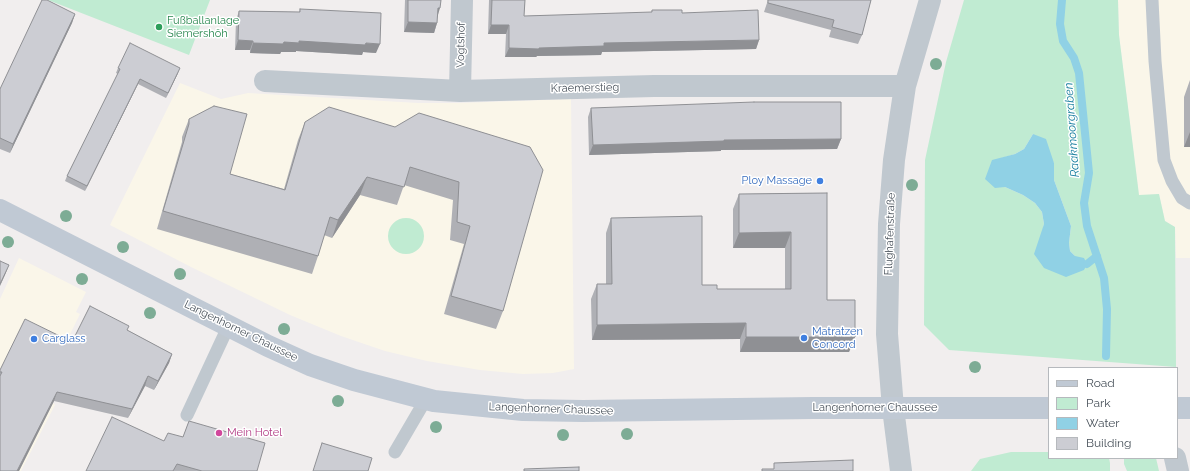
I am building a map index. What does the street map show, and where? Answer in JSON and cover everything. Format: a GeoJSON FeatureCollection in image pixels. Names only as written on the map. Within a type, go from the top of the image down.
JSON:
{"type":"FeatureCollection","features":[{"type":"Feature","properties":{"kind":"main road","name":"Langenhorner Chaussee"},"geometry":{"type":"LineString","coordinates":[[0,210],[228,327],[310,365],[354,380],[426,399],[482,407],[531,410],[591,411],[1048,408]]}},
{"type":"Feature","properties":{"kind":"main road"},"geometry":{"type":"LineString","coordinates":[[1178,408],[1190,408]]}},
{"type":"Feature","properties":{"kind":"street","name":"Vogtshof"},"geometry":{"type":"LineString","coordinates":[[460,91],[462,0]]}},
{"type":"Feature","properties":{"kind":"street","name":"Flughafenstraße"},"geometry":{"type":"LineString","coordinates":[[901,471],[893,408],[887,334],[889,224],[894,160],[905,86],[930,0]]}},
{"type":"Feature","properties":{"kind":"street","name":"Kraemerstieg"},"geometry":{"type":"LineString","coordinates":[[265,81],[460,91],[654,86],[905,86]]}},
{"type":"Feature","properties":{"kind":"street"},"geometry":{"type":"LineString","coordinates":[[1175,459],[1178,471]]}},
{"type":"Feature","properties":{"kind":"lane"},"geometry":{"type":"LineString","coordinates":[[1152,0],[1155,61],[1164,160],[1172,181],[1182,198],[1190,203]]}},
{"type":"Feature","properties":{"kind":"lane"},"geometry":{"type":"LineString","coordinates":[[187,415],[228,327]]}},
{"type":"Feature","properties":{"kind":"lane"},"geometry":{"type":"LineString","coordinates":[[394,452],[426,399]]}},
{"type":"Feature","properties":{"kind":"shaded area"},"geometry":{"type":"Polygon","coordinates":[[[1118,0],[1190,0],[1190,258],[1176,258],[1175,227],[1165,221],[1159,194],[1139,196],[1119,35],[1118,0]]]}},
{"type":"Feature","properties":{"kind":"shaded area"},"geometry":{"type":"Polygon","coordinates":[[[180,83],[221,99],[248,93],[418,103],[571,99],[574,369],[553,373],[523,374],[480,370],[427,361],[385,351],[341,336],[290,315],[191,267],[110,225],[180,83]]]}},
{"type":"Feature","properties":{"kind":"shaded area","name":"Carglass"},"geometry":{"type":"Polygon","coordinates":[[[19,258],[86,292],[76,312],[80,314],[55,365],[45,394],[55,405],[21,471],[0,471],[0,299],[19,258]]]}},
{"type":"Feature","properties":{"kind":"green space","name":"Fußballanlage Siemershöh"},"geometry":{"type":"Polygon","coordinates":[[[48,0],[210,0],[189,55],[48,0]]]}},
{"type":"Feature","properties":{"kind":"green space"},"geometry":{"type":"Polygon","coordinates":[[[964,0],[1118,0],[1119,35],[1139,195],[1159,194],[1165,221],[1175,227],[1176,367],[949,350],[924,325],[925,160],[946,62],[964,0]],[[1033,134],[1024,149],[1015,154],[992,161],[1005,187],[1023,195],[1035,203],[1042,212],[1044,224],[1041,238],[1075,256],[1070,251],[1069,243],[1071,226],[1054,180],[1054,163],[1033,134]]]}},
{"type":"Feature","properties":{"kind":"green space"},"geometry":{"type":"Polygon","coordinates":[[[410,218],[419,223],[423,229],[423,243],[419,249],[410,254],[402,254],[393,249],[389,243],[388,232],[393,223],[399,219],[410,218]]]}},
{"type":"Feature","properties":{"kind":"green space"},"geometry":{"type":"Polygon","coordinates":[[[1011,452],[1048,452],[1048,459],[1109,459],[1110,471],[971,471],[980,459],[1011,452]]]}},
{"type":"Feature","properties":{"kind":"green space"},"geometry":{"type":"Polygon","coordinates":[[[1124,459],[1156,459],[1159,471],[1127,471],[1124,464],[1124,459]]]}},
{"type":"Feature","properties":{"kind":"water"},"geometry":{"type":"Polygon","coordinates":[[[1033,134],[1046,139],[1054,163],[1054,180],[1071,226],[1069,243],[1070,251],[1075,256],[1084,258],[1087,264],[1084,270],[1066,277],[1044,268],[1034,254],[1044,224],[1042,212],[1035,203],[1023,195],[1005,187],[995,188],[985,179],[992,160],[1015,154],[1024,149],[1033,134]]]}},
{"type":"Feature","properties":{"kind":"building"},"geometry":{"type":"Polygon","coordinates":[[[42,0],[47,0],[75,14],[13,144],[0,138],[0,89],[42,0]]]}},
{"type":"Feature","properties":{"kind":"building"},"geometry":{"type":"Polygon","coordinates":[[[408,0],[441,0],[440,8],[438,8],[437,23],[408,22],[408,0]]]}},
{"type":"Feature","properties":{"kind":"building"},"geometry":{"type":"Polygon","coordinates":[[[492,0],[525,0],[524,16],[652,12],[652,10],[682,10],[682,13],[758,10],[759,40],[604,43],[604,46],[539,49],[509,48],[509,25],[491,25],[492,0]]]}},
{"type":"Feature","properties":{"kind":"building"},"geometry":{"type":"Polygon","coordinates":[[[768,0],[871,0],[862,35],[832,27],[834,20],[768,3],[768,0]]]}},
{"type":"Feature","properties":{"kind":"building"},"geometry":{"type":"Polygon","coordinates":[[[300,9],[381,13],[380,44],[366,43],[365,45],[299,41],[299,43],[284,42],[283,44],[253,43],[253,41],[238,40],[239,11],[300,12],[300,9]]]}},
{"type":"Feature","properties":{"kind":"building"},"geometry":{"type":"Polygon","coordinates":[[[130,43],[180,68],[168,93],[140,79],[87,186],[67,176],[120,69],[118,68],[130,43]]]}},
{"type":"Feature","properties":{"kind":"building"},"geometry":{"type":"Polygon","coordinates":[[[754,102],[841,102],[841,139],[724,140],[593,145],[591,108],[754,102]]]}},
{"type":"Feature","properties":{"kind":"building"},"geometry":{"type":"Polygon","coordinates":[[[214,106],[247,114],[230,174],[285,190],[305,122],[329,107],[395,127],[419,113],[530,147],[543,170],[503,311],[451,296],[470,226],[457,222],[459,182],[410,167],[404,187],[367,177],[338,220],[330,217],[318,256],[163,211],[189,124],[189,119],[214,106]]]}},
{"type":"Feature","properties":{"kind":"building"},"geometry":{"type":"Polygon","coordinates":[[[827,193],[827,300],[855,300],[855,337],[746,337],[746,323],[597,325],[597,284],[612,284],[611,218],[702,216],[702,285],[717,285],[717,289],[791,289],[791,232],[739,233],[739,194],[827,193]]]}},
{"type":"Feature","properties":{"kind":"building"},"geometry":{"type":"Polygon","coordinates":[[[0,261],[9,265],[0,284],[0,261]]]}},
{"type":"Feature","properties":{"kind":"building"},"geometry":{"type":"Polygon","coordinates":[[[90,306],[129,326],[127,330],[172,354],[158,381],[148,376],[132,409],[57,392],[17,471],[0,471],[0,376],[2,372],[0,372],[0,370],[25,319],[72,342],[90,306]]]}},
{"type":"Feature","properties":{"kind":"building"},"geometry":{"type":"Polygon","coordinates":[[[112,417],[164,441],[168,433],[183,437],[189,421],[265,443],[257,471],[202,471],[177,464],[173,471],[86,471],[112,417]]]}},
{"type":"Feature","properties":{"kind":"building"},"geometry":{"type":"Polygon","coordinates":[[[322,443],[372,458],[368,471],[313,471],[322,443]]]}},
{"type":"Feature","properties":{"kind":"building"},"geometry":{"type":"Polygon","coordinates":[[[853,460],[853,471],[762,471],[762,469],[774,469],[774,463],[853,460]]]}},
{"type":"Feature","properties":{"kind":"building"},"geometry":{"type":"Polygon","coordinates":[[[579,467],[579,471],[524,471],[524,469],[579,467]]]}},
{"type":"Feature","properties":{"kind":"waterway","name":"Raakmoorgraben"},"geometry":{"type":"LineString","coordinates":[[1062,0],[1060,24],[1063,41],[1074,58],[1079,73],[1089,173],[1084,203],[1087,226],[1104,278],[1107,309],[1106,356]]}},
{"type":"Feature","properties":{"kind":"waterway"},"geometry":{"type":"LineString","coordinates":[[1087,264],[1097,256]]}},
{"type":"Feature","properties":{"kind":"place","name":"Fußballanlage Siemershöh"},"geometry":{"type":"Point","coordinates":[159,27]}},
{"type":"Feature","properties":{"kind":"place","name":"Ploy Massage"},"geometry":{"type":"Point","coordinates":[820,181]}},
{"type":"Feature","properties":{"kind":"place","name":"Matratzen Concord"},"geometry":{"type":"Point","coordinates":[804,338]}},
{"type":"Feature","properties":{"kind":"place","name":"Carglass"},"geometry":{"type":"Point","coordinates":[34,339]}},
{"type":"Feature","properties":{"kind":"place","name":"Mein Hotel"},"geometry":{"type":"Point","coordinates":[219,433]}}]}
